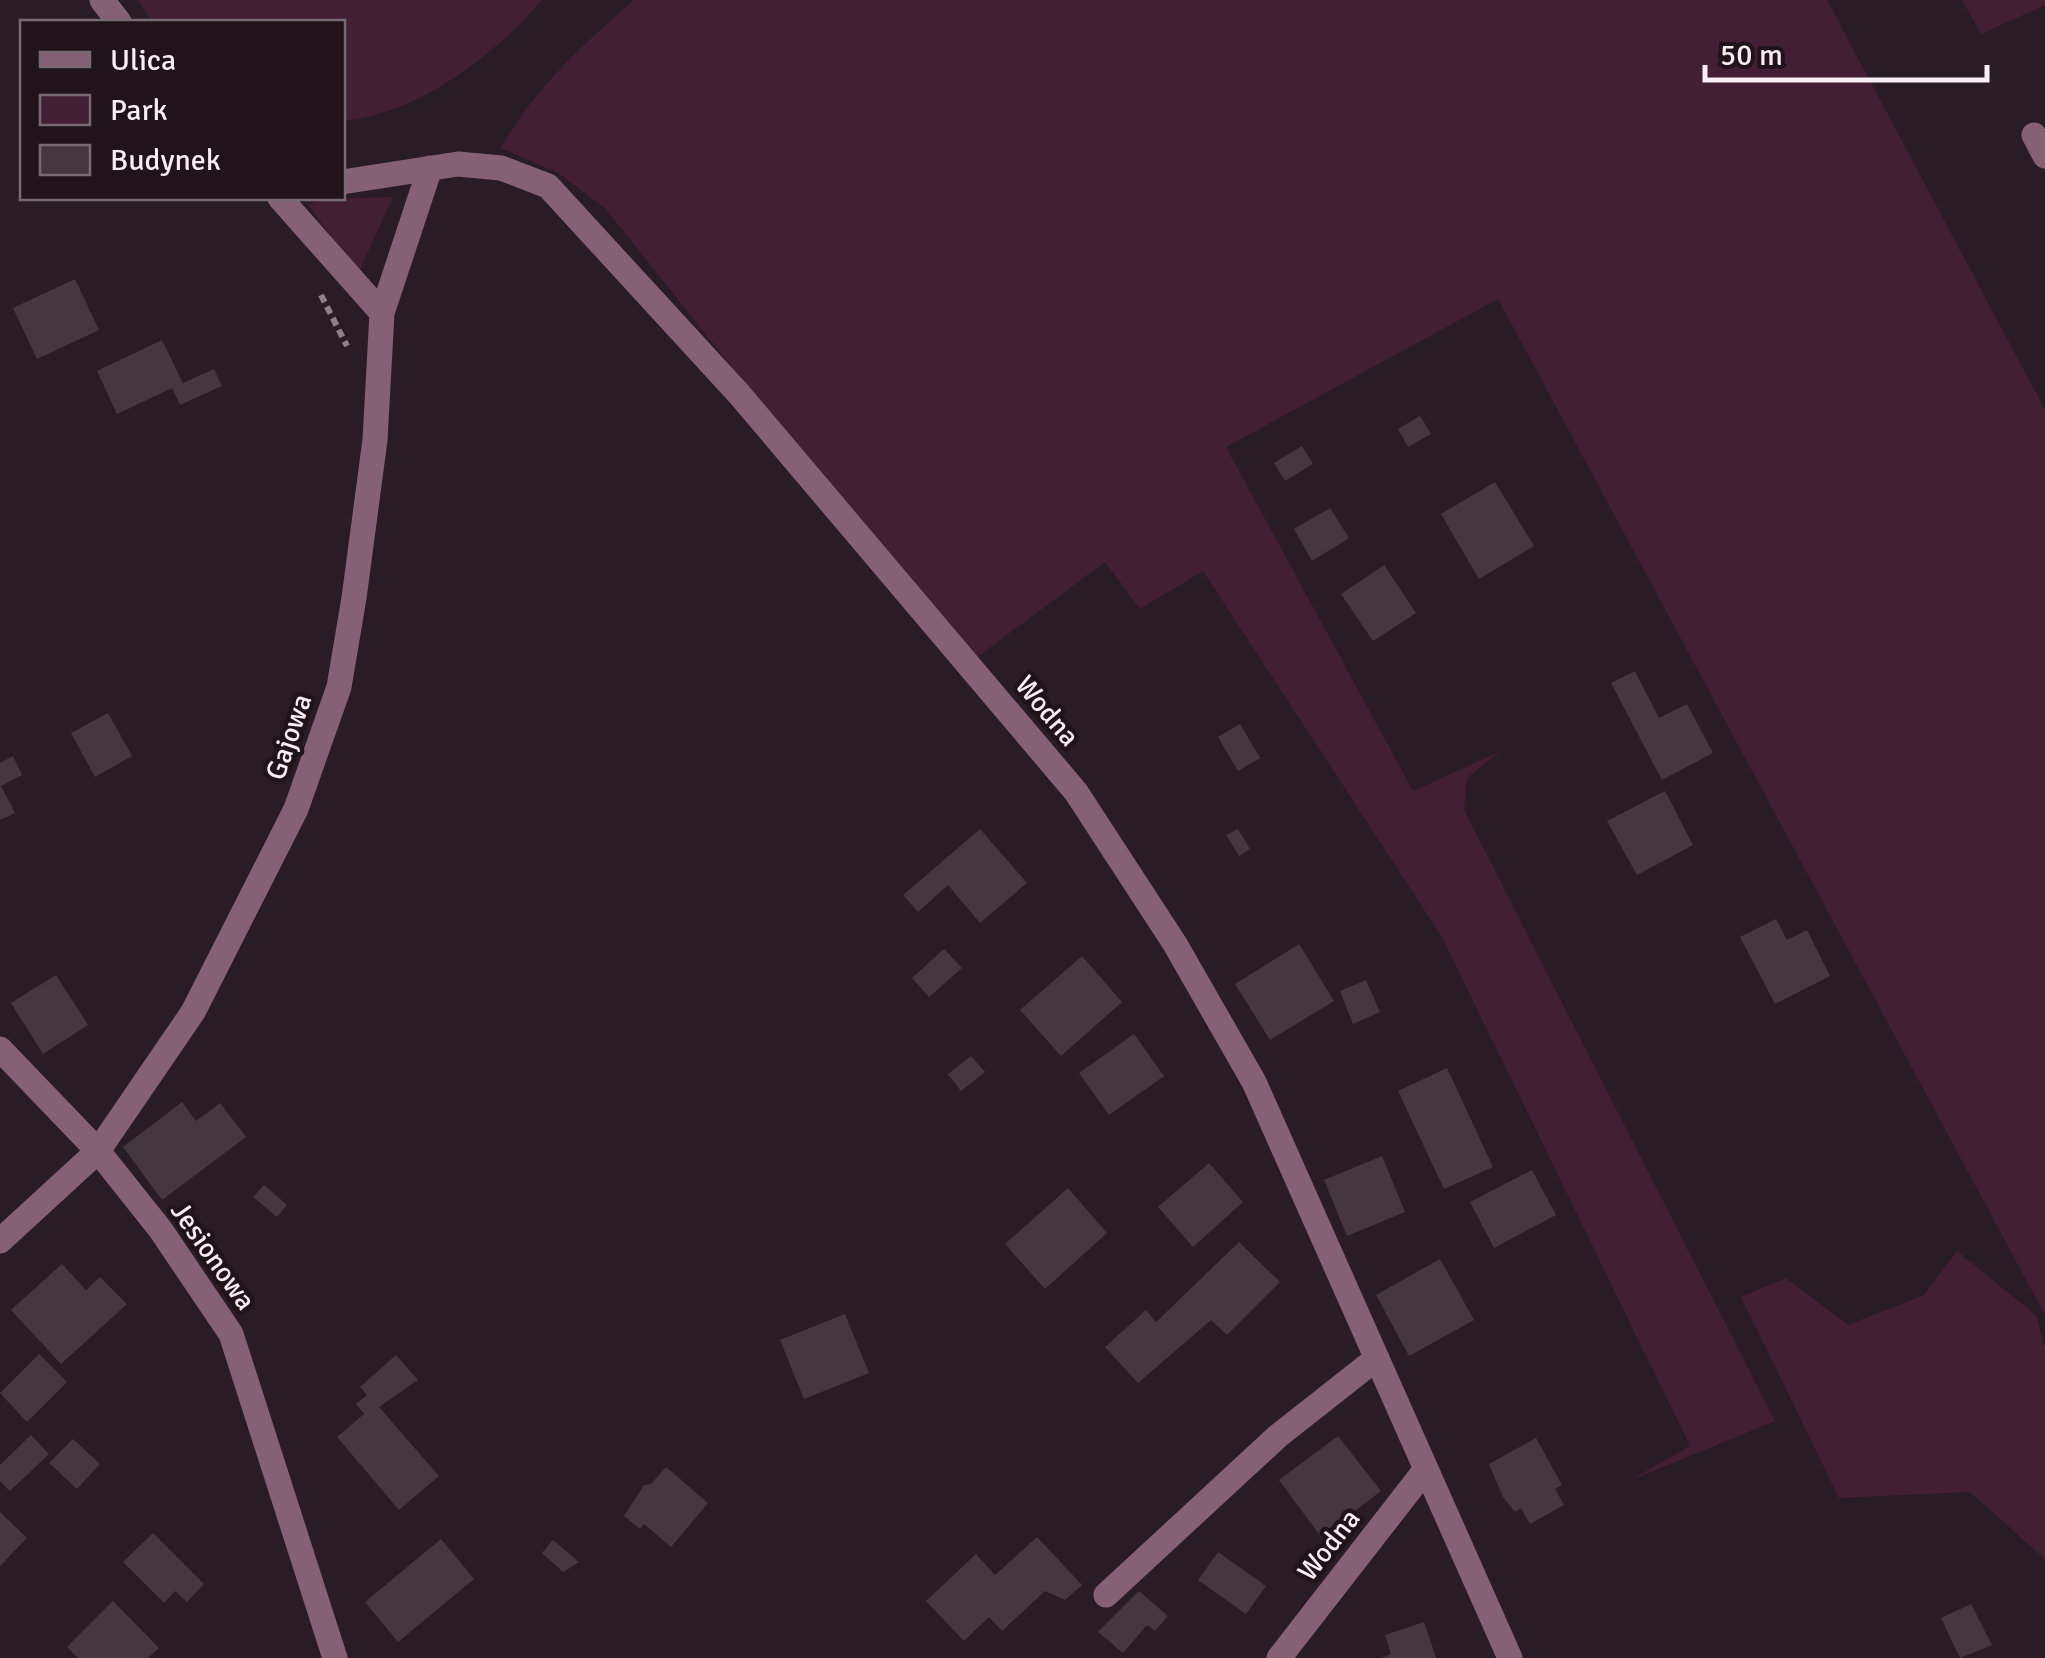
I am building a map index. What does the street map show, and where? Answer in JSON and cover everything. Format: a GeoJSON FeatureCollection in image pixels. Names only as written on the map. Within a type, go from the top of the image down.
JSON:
{"type":"FeatureCollection","features":[{"type":"Feature","properties":{"kind":"street"},"geometry":{"type":"LineString","coordinates":[[102,0],[118,20]]}},
{"type":"Feature","properties":{"kind":"street","name":"Wodna"},"geometry":{"type":"LineString","coordinates":[[345,182],[458,164],[501,168],[548,186],[739,394],[1076,792],[1175,944],[1254,1082],[1510,1658]]}},
{"type":"Feature","properties":{"kind":"street"},"geometry":{"type":"LineString","coordinates":[[382,313],[430,168]]}},
{"type":"Feature","properties":{"kind":"street"},"geometry":{"type":"LineString","coordinates":[[282,200],[382,313]]}},
{"type":"Feature","properties":{"kind":"street","name":"Gajowa"},"geometry":{"type":"LineString","coordinates":[[0,1241],[98,1151],[193,1012],[296,808],[339,686],[375,440],[382,313]]}},
{"type":"Feature","properties":{"kind":"street","name":"Jesionowa"},"geometry":{"type":"LineString","coordinates":[[0,1048],[98,1151],[160,1229],[231,1334],[335,1658]]}},
{"type":"Feature","properties":{"kind":"street"},"geometry":{"type":"LineString","coordinates":[[1106,1595],[1278,1436],[1377,1358]]}},
{"type":"Feature","properties":{"kind":"street","name":"Wodna"},"geometry":{"type":"LineString","coordinates":[[1279,1658],[1426,1469]]}},
{"type":"Feature","properties":{"kind":"path"},"geometry":{"type":"LineString","coordinates":[[318,292],[354,361]]}},
{"type":"Feature","properties":{"kind":"green space"},"geometry":{"type":"Polygon","coordinates":[[[138,0],[542,0],[501,42],[453,79],[399,107],[345,121],[345,20],[151,20],[138,0]]]}},
{"type":"Feature","properties":{"kind":"green space"},"geometry":{"type":"Polygon","coordinates":[[[634,0],[1827,0],[2045,410],[2045,1315],[1498,299],[1226,447],[1413,791],[1501,751],[1467,778],[1464,810],[1775,1421],[1629,1481],[1690,1446],[1442,937],[1203,571],[1140,609],[1105,562],[968,664],[605,208],[558,173],[501,148],[544,86],[634,0]]]}},
{"type":"Feature","properties":{"kind":"green space"},"geometry":{"type":"Polygon","coordinates":[[[1962,0],[2045,0],[2045,5],[1981,34],[1962,0]]]}},
{"type":"Feature","properties":{"kind":"green space"},"geometry":{"type":"Polygon","coordinates":[[[393,197],[358,274],[309,206],[316,200],[393,197]]]}},
{"type":"Feature","properties":{"kind":"green space"},"geometry":{"type":"Polygon","coordinates":[[[1957,1251],[2036,1315],[2045,1348],[2045,1559],[1970,1492],[1839,1498],[1741,1297],[1786,1278],[1848,1325],[1924,1295],[1957,1251]]]}},
{"type":"Feature","properties":{"kind":"building"},"geometry":{"type":"Polygon","coordinates":[[[75,279],[99,330],[37,359],[13,308],[75,279]]]}},
{"type":"Feature","properties":{"kind":"building"},"geometry":{"type":"Polygon","coordinates":[[[162,340],[183,383],[214,369],[222,386],[180,405],[172,388],[117,414],[97,371],[162,340]]]}},
{"type":"Feature","properties":{"kind":"building"},"geometry":{"type":"Polygon","coordinates":[[[1420,416],[1431,434],[1408,447],[1398,429],[1420,416]]]}},
{"type":"Feature","properties":{"kind":"building"},"geometry":{"type":"Polygon","coordinates":[[[1302,446],[1313,464],[1285,481],[1274,463],[1302,446]]]}},
{"type":"Feature","properties":{"kind":"building"},"geometry":{"type":"Polygon","coordinates":[[[1495,482],[1534,546],[1479,579],[1441,514],[1495,482]]]}},
{"type":"Feature","properties":{"kind":"building"},"geometry":{"type":"Polygon","coordinates":[[[1330,508],[1349,538],[1312,561],[1294,529],[1330,508]]]}},
{"type":"Feature","properties":{"kind":"building"},"geometry":{"type":"Polygon","coordinates":[[[1384,565],[1416,613],[1373,641],[1341,594],[1384,565]]]}},
{"type":"Feature","properties":{"kind":"building"},"geometry":{"type":"Polygon","coordinates":[[[1635,671],[1659,718],[1687,704],[1713,753],[1662,780],[1611,683],[1635,671]]]}},
{"type":"Feature","properties":{"kind":"building"},"geometry":{"type":"Polygon","coordinates":[[[108,713],[132,756],[95,777],[71,733],[108,713]]]}},
{"type":"Feature","properties":{"kind":"building"},"geometry":{"type":"Polygon","coordinates":[[[1240,724],[1260,758],[1238,771],[1218,737],[1240,724]]]}},
{"type":"Feature","properties":{"kind":"building"},"geometry":{"type":"Polygon","coordinates":[[[13,756],[22,775],[1,786],[15,813],[0,820],[0,763],[13,756]]]}},
{"type":"Feature","properties":{"kind":"building"},"geometry":{"type":"Polygon","coordinates":[[[1665,791],[1693,845],[1637,875],[1607,821],[1665,791]]]}},
{"type":"Feature","properties":{"kind":"building"},"geometry":{"type":"Polygon","coordinates":[[[980,829],[1027,883],[980,923],[948,885],[918,912],[903,895],[980,829]]]}},
{"type":"Feature","properties":{"kind":"building"},"geometry":{"type":"Polygon","coordinates":[[[1238,829],[1250,849],[1239,856],[1226,835],[1238,829]]]}},
{"type":"Feature","properties":{"kind":"building"},"geometry":{"type":"Polygon","coordinates":[[[1776,919],[1787,940],[1807,930],[1830,976],[1775,1004],[1740,937],[1776,919]]]}},
{"type":"Feature","properties":{"kind":"building"},"geometry":{"type":"Polygon","coordinates":[[[1299,944],[1334,1001],[1270,1040],[1235,984],[1299,944]]]}},
{"type":"Feature","properties":{"kind":"building"},"geometry":{"type":"Polygon","coordinates":[[[944,949],[962,968],[929,997],[912,978],[944,949]]]}},
{"type":"Feature","properties":{"kind":"building"},"geometry":{"type":"Polygon","coordinates":[[[1082,956],[1122,1002],[1061,1056],[1020,1010],[1082,956]]]}},
{"type":"Feature","properties":{"kind":"building"},"geometry":{"type":"Polygon","coordinates":[[[56,975],[88,1025],[43,1054],[11,1003],[56,975]]]}},
{"type":"Feature","properties":{"kind":"building"},"geometry":{"type":"Polygon","coordinates":[[[1366,980],[1380,1012],[1353,1024],[1340,991],[1366,980]]]}},
{"type":"Feature","properties":{"kind":"building"},"geometry":{"type":"Polygon","coordinates":[[[1134,1034],[1164,1076],[1109,1115],[1079,1073],[1134,1034]]]}},
{"type":"Feature","properties":{"kind":"building"},"geometry":{"type":"Polygon","coordinates":[[[971,1056],[985,1072],[961,1091],[948,1074],[971,1056]]]}},
{"type":"Feature","properties":{"kind":"building"},"geometry":{"type":"Polygon","coordinates":[[[1447,1068],[1493,1167],[1444,1189],[1398,1091],[1447,1068]]]}},
{"type":"Feature","properties":{"kind":"building"},"geometry":{"type":"Polygon","coordinates":[[[182,1102],[196,1121],[220,1103],[246,1137],[162,1200],[123,1147],[182,1102]]]}},
{"type":"Feature","properties":{"kind":"building"},"geometry":{"type":"Polygon","coordinates":[[[1382,1156],[1405,1212],[1347,1236],[1324,1180],[1382,1156]]]}},
{"type":"Feature","properties":{"kind":"building"},"geometry":{"type":"Polygon","coordinates":[[[1209,1163],[1243,1202],[1193,1247],[1158,1207],[1209,1163]]]}},
{"type":"Feature","properties":{"kind":"building"},"geometry":{"type":"Polygon","coordinates":[[[1532,1170],[1556,1215],[1494,1248],[1470,1202],[1532,1170]]]}},
{"type":"Feature","properties":{"kind":"building"},"geometry":{"type":"Polygon","coordinates":[[[264,1185],[287,1205],[277,1217],[253,1197],[264,1185]]]}},
{"type":"Feature","properties":{"kind":"building"},"geometry":{"type":"Polygon","coordinates":[[[1068,1188],[1107,1233],[1045,1289],[1005,1244],[1068,1188]]]}},
{"type":"Feature","properties":{"kind":"building"},"geometry":{"type":"Polygon","coordinates":[[[1239,1242],[1280,1282],[1227,1335],[1211,1320],[1138,1383],[1105,1347],[1146,1310],[1156,1322],[1239,1242]]]}},
{"type":"Feature","properties":{"kind":"building"},"geometry":{"type":"Polygon","coordinates":[[[1440,1259],[1474,1320],[1409,1356],[1376,1295],[1440,1259]]]}},
{"type":"Feature","properties":{"kind":"building"},"geometry":{"type":"Polygon","coordinates":[[[62,1264],[86,1290],[100,1277],[127,1304],[61,1364],[11,1310],[62,1264]]]}},
{"type":"Feature","properties":{"kind":"building"},"geometry":{"type":"Polygon","coordinates":[[[845,1314],[869,1373],[804,1399],[780,1340],[845,1314]]]}},
{"type":"Feature","properties":{"kind":"building"},"geometry":{"type":"Polygon","coordinates":[[[39,1354],[67,1382],[27,1422],[0,1393],[39,1354]]]}},
{"type":"Feature","properties":{"kind":"building"},"geometry":{"type":"Polygon","coordinates":[[[396,1355],[418,1380],[379,1407],[439,1476],[399,1510],[337,1437],[364,1414],[356,1404],[367,1395],[360,1387],[396,1355]]]}},
{"type":"Feature","properties":{"kind":"building"},"geometry":{"type":"Polygon","coordinates":[[[31,1435],[49,1454],[10,1491],[0,1481],[0,1465],[31,1435]]]}},
{"type":"Feature","properties":{"kind":"building"},"geometry":{"type":"Polygon","coordinates":[[[1338,1436],[1381,1491],[1321,1537],[1279,1480],[1338,1436]]]}},
{"type":"Feature","properties":{"kind":"building"},"geometry":{"type":"Polygon","coordinates":[[[1536,1438],[1562,1485],[1555,1489],[1564,1505],[1530,1524],[1521,1508],[1515,1512],[1503,1497],[1489,1464],[1536,1438]]]}},
{"type":"Feature","properties":{"kind":"building"},"geometry":{"type":"Polygon","coordinates":[[[73,1439],[100,1464],[77,1489],[49,1463],[73,1439]]]}},
{"type":"Feature","properties":{"kind":"building"},"geometry":{"type":"Polygon","coordinates":[[[666,1467],[708,1503],[671,1547],[644,1524],[640,1529],[624,1516],[644,1485],[651,1484],[666,1467]]]}},
{"type":"Feature","properties":{"kind":"building"},"geometry":{"type":"Polygon","coordinates":[[[0,1512],[27,1538],[0,1566],[0,1512]]]}},
{"type":"Feature","properties":{"kind":"building"},"geometry":{"type":"Polygon","coordinates":[[[153,1533],[204,1584],[187,1602],[175,1591],[164,1603],[123,1562],[153,1533]]]}},
{"type":"Feature","properties":{"kind":"building"},"geometry":{"type":"Polygon","coordinates":[[[1037,1537],[1082,1585],[1065,1600],[1045,1591],[1002,1631],[989,1617],[964,1641],[926,1601],[976,1554],[995,1575],[1037,1537]]]}},
{"type":"Feature","properties":{"kind":"building"},"geometry":{"type":"Polygon","coordinates":[[[441,1539],[474,1579],[398,1642],[365,1602],[441,1539]]]}},
{"type":"Feature","properties":{"kind":"building"},"geometry":{"type":"Polygon","coordinates":[[[553,1540],[579,1562],[563,1572],[542,1553],[553,1540]]]}},
{"type":"Feature","properties":{"kind":"building"},"geometry":{"type":"Polygon","coordinates":[[[1218,1552],[1266,1586],[1246,1614],[1198,1580],[1218,1552]]]}},
{"type":"Feature","properties":{"kind":"building"},"geometry":{"type":"Polygon","coordinates":[[[1139,1591],[1168,1616],[1155,1631],[1147,1625],[1123,1653],[1098,1632],[1139,1591]]]}},
{"type":"Feature","properties":{"kind":"building"},"geometry":{"type":"Polygon","coordinates":[[[113,1601],[159,1648],[148,1658],[78,1658],[67,1647],[113,1601]]]}},
{"type":"Feature","properties":{"kind":"building"},"geometry":{"type":"Polygon","coordinates":[[[1971,1604],[1992,1645],[1960,1658],[1941,1618],[1971,1604]]]}},
{"type":"Feature","properties":{"kind":"building"},"geometry":{"type":"Polygon","coordinates":[[[1424,1622],[1436,1658],[1382,1658],[1391,1654],[1385,1635],[1424,1622]]]}}]}
